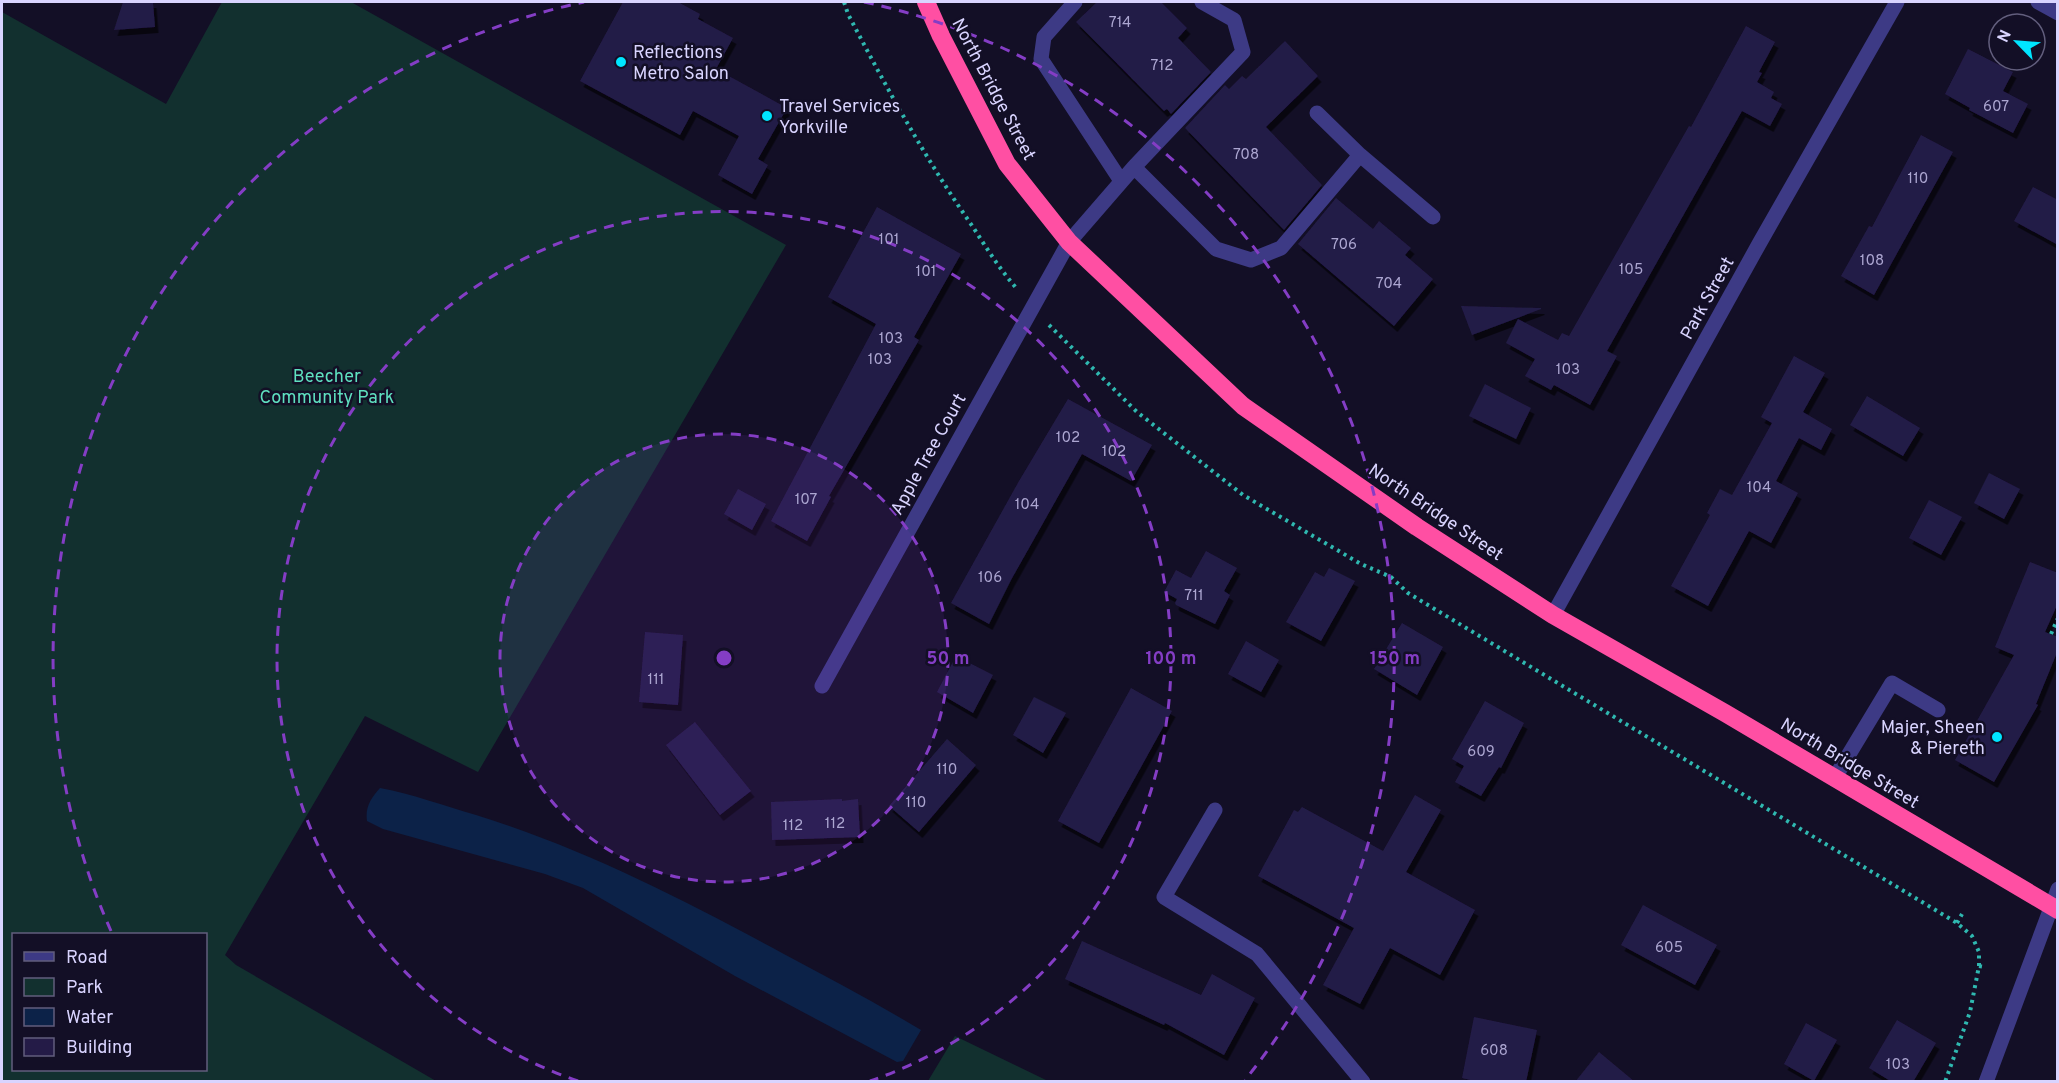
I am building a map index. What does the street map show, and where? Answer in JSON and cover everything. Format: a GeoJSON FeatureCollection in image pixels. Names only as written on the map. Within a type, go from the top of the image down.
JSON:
{"type":"FeatureCollection","features":[{"type":"Feature","properties":{"kind":"highway","name":"North Bridge Street"},"geometry":{"type":"LineString","coordinates":[[926,2],[1007,164],[1069,242],[1243,406],[1417,527],[1553,615],[1725,713],[1834,779],[2055,902]]}},
{"type":"Feature","properties":{"kind":"street"},"geometry":{"type":"LineString","coordinates":[[1075,2],[1044,37],[1041,59],[1121,181]]}},
{"type":"Feature","properties":{"kind":"street","name":"Apple Tree Court"},"geometry":{"type":"LineString","coordinates":[[822,686],[1069,242],[1121,181],[1243,52],[1234,20],[1202,2]]}},
{"type":"Feature","properties":{"kind":"street","name":"Park Street"},"geometry":{"type":"LineString","coordinates":[[1553,615],[1759,244],[1897,2]]}},
{"type":"Feature","properties":{"kind":"street"},"geometry":{"type":"LineString","coordinates":[[2038,2],[2058,13]]}},
{"type":"Feature","properties":{"kind":"street"},"geometry":{"type":"LineString","coordinates":[[1317,113],[1360,154],[1433,217]]}},
{"type":"Feature","properties":{"kind":"street"},"geometry":{"type":"LineString","coordinates":[[1134,167],[1216,249],[1251,260],[1281,248],[1360,154]]}},
{"type":"Feature","properties":{"kind":"street"},"geometry":{"type":"LineString","coordinates":[[1834,779],[1892,683],[1938,710]]}},
{"type":"Feature","properties":{"kind":"street"},"geometry":{"type":"LineString","coordinates":[[1215,810],[1164,897],[1257,954],[1363,1082]]}},
{"type":"Feature","properties":{"kind":"street"},"geometry":{"type":"LineString","coordinates":[[1986,1082],[2055,902]]}},
{"type":"Feature","properties":{"kind":"path"},"geometry":{"type":"LineString","coordinates":[[844,2],[848,14],[887,87],[950,195],[1008,278]]}},
{"type":"Feature","properties":{"kind":"path"},"geometry":{"type":"LineString","coordinates":[[1062,340],[1137,412],[1243,495],[1361,564],[1391,577],[1408,593],[1957,923],[1972,936],[1979,952],[1979,966],[1970,1012],[1945,1082]]}},
{"type":"Feature","properties":{"kind":"path"},"geometry":{"type":"LineString","coordinates":[[2051,634],[2058,618]]}},
{"type":"Feature","properties":{"kind":"path"},"geometry":{"type":"LineString","coordinates":[[1957,923],[1962,914]]}},
{"type":"Feature","properties":{"kind":"path"},"geometry":{"type":"LineString","coordinates":[[1979,966],[1985,967]]}},
{"type":"Feature","properties":{"kind":"green space","name":"Beecher Community Park"},"geometry":{"type":"Polygon","coordinates":[[[222,2],[351,2],[786,245],[478,772],[365,716],[225,955],[236,965],[436,1081],[2,1081],[2,12],[166,104],[222,2]]]}},
{"type":"Feature","properties":{"kind":"green space"},"geometry":{"type":"Polygon","coordinates":[[[955,1036],[1048,1081],[928,1081],[955,1036]]]}},
{"type":"Feature","properties":{"kind":"water"},"geometry":{"type":"Polygon","coordinates":[[[380,788],[516,828],[594,859],[707,913],[921,1030],[903,1061],[897,1062],[735,976],[583,888],[545,874],[383,829],[367,821],[369,803],[380,788]]]}},
{"type":"Feature","properties":{"kind":"building"},"geometry":{"type":"Polygon","coordinates":[[[123,2],[153,2],[155,27],[114,30],[123,2]]]}},
{"type":"Feature","properties":{"kind":"building"},"geometry":{"type":"Polygon","coordinates":[[[623,2],[678,2],[700,14],[698,19],[733,38],[716,69],[787,108],[758,159],[768,165],[752,194],[718,175],[739,136],[693,111],[680,135],[580,81],[623,2]]]}},
{"type":"Feature","properties":{"kind":"building"},"geometry":{"type":"Polygon","coordinates":[[[1097,2],[1161,2],[1187,28],[1178,38],[1211,72],[1171,114],[1167,109],[1164,111],[1076,22],[1097,2]]]}},
{"type":"Feature","properties":{"kind":"building"},"geometry":{"type":"Polygon","coordinates":[[[1746,26],[1775,42],[1759,72],[1762,73],[1757,82],[1774,92],[1771,98],[1782,104],[1770,126],[1742,111],[1607,351],[1617,356],[1590,405],[1554,385],[1551,390],[1525,376],[1535,359],[1506,343],[1518,319],[1558,340],[1562,333],[1569,336],[1689,126],[1691,127],[1746,26]]]}},
{"type":"Feature","properties":{"kind":"building"},"geometry":{"type":"Polygon","coordinates":[[[1285,41],[1318,76],[1266,127],[1322,185],[1284,230],[1185,128],[1225,85],[1229,89],[1242,76],[1246,79],[1285,41]]]}},
{"type":"Feature","properties":{"kind":"building"},"geometry":{"type":"Polygon","coordinates":[[[1968,49],[1987,59],[1987,72],[2013,72],[2003,91],[2028,104],[2013,133],[1969,110],[1970,108],[1945,94],[1968,49]]]}},
{"type":"Feature","properties":{"kind":"building"},"geometry":{"type":"Polygon","coordinates":[[[1921,135],[1953,152],[1874,295],[1841,276],[1869,226],[1872,227],[1921,135]]]}},
{"type":"Feature","properties":{"kind":"building"},"geometry":{"type":"Polygon","coordinates":[[[2033,187],[2058,200],[2058,245],[2014,221],[2033,187]]]}},
{"type":"Feature","properties":{"kind":"building"},"geometry":{"type":"Polygon","coordinates":[[[1336,198],[1373,229],[1379,221],[1411,248],[1405,255],[1433,279],[1394,326],[1298,244],[1336,198]]]}},
{"type":"Feature","properties":{"kind":"building"},"geometry":{"type":"Polygon","coordinates":[[[877,207],[961,254],[914,337],[919,340],[829,496],[831,497],[807,541],[771,521],[876,324],[828,297],[877,207]]]}},
{"type":"Feature","properties":{"kind":"building"},"geometry":{"type":"Polygon","coordinates":[[[1461,306],[1541,308],[1541,309],[1472,335],[1461,306]]]}},
{"type":"Feature","properties":{"kind":"building"},"geometry":{"type":"Polygon","coordinates":[[[1794,356],[1825,373],[1803,412],[1832,429],[1821,450],[1799,438],[1776,481],[1798,493],[1771,543],[1749,531],[1708,606],[1671,586],[1710,515],[1707,513],[1720,489],[1732,495],[1772,423],[1761,417],[1794,356]]]}},
{"type":"Feature","properties":{"kind":"building"},"geometry":{"type":"Polygon","coordinates":[[[1485,384],[1531,408],[1516,439],[1469,416],[1485,384]]]}},
{"type":"Feature","properties":{"kind":"building"},"geometry":{"type":"Polygon","coordinates":[[[1867,396],[1920,428],[1903,456],[1850,425],[1867,396]]]}},
{"type":"Feature","properties":{"kind":"building"},"geometry":{"type":"Polygon","coordinates":[[[1068,399],[1152,445],[1131,481],[1082,454],[1011,580],[989,624],[951,603],[1068,399]]]}},
{"type":"Feature","properties":{"kind":"building"},"geometry":{"type":"Polygon","coordinates":[[[1989,473],[2020,489],[2004,519],[1974,503],[1989,473]]]}},
{"type":"Feature","properties":{"kind":"building"},"geometry":{"type":"Polygon","coordinates":[[[738,489],[766,504],[752,530],[724,514],[738,489]]]}},
{"type":"Feature","properties":{"kind":"building"},"geometry":{"type":"Polygon","coordinates":[[[1929,500],[1962,517],[1941,555],[1909,538],[1929,500]]]}},
{"type":"Feature","properties":{"kind":"building"},"geometry":{"type":"Polygon","coordinates":[[[1206,551],[1237,568],[1224,591],[1230,595],[1215,624],[1176,605],[1177,599],[1164,592],[1176,570],[1191,578],[1206,551]]]}},
{"type":"Feature","properties":{"kind":"building"},"geometry":{"type":"Polygon","coordinates":[[[2030,562],[2058,573],[2058,603],[2045,632],[2058,637],[2058,650],[2036,704],[2038,705],[1994,782],[1955,760],[2014,655],[1995,647],[2030,562]]]}},
{"type":"Feature","properties":{"kind":"building"},"geometry":{"type":"Polygon","coordinates":[[[1329,568],[1355,581],[1321,641],[1286,622],[1315,572],[1324,577],[1329,568]]]}},
{"type":"Feature","properties":{"kind":"building"},"geometry":{"type":"Polygon","coordinates":[[[1402,623],[1443,647],[1417,695],[1374,669],[1402,623]]]}},
{"type":"Feature","properties":{"kind":"building"},"geometry":{"type":"Polygon","coordinates":[[[645,632],[683,635],[678,705],[639,702],[645,632]]]}},
{"type":"Feature","properties":{"kind":"building"},"geometry":{"type":"Polygon","coordinates":[[[1246,641],[1279,660],[1261,692],[1228,674],[1246,641]]]}},
{"type":"Feature","properties":{"kind":"building"},"geometry":{"type":"Polygon","coordinates":[[[956,656],[993,675],[973,713],[937,692],[956,656]]]}},
{"type":"Feature","properties":{"kind":"building"},"geometry":{"type":"Polygon","coordinates":[[[1131,688],[1172,711],[1099,843],[1058,821],[1131,688]]]}},
{"type":"Feature","properties":{"kind":"building"},"geometry":{"type":"Polygon","coordinates":[[[1034,697],[1066,713],[1043,753],[1013,735],[1034,697]]]}},
{"type":"Feature","properties":{"kind":"building"},"geometry":{"type":"Polygon","coordinates":[[[1485,701],[1524,723],[1501,768],[1499,767],[1481,796],[1455,782],[1464,766],[1452,759],[1485,701]]]}},
{"type":"Feature","properties":{"kind":"building"},"geometry":{"type":"Polygon","coordinates":[[[695,722],[751,791],[720,815],[666,745],[695,722]]]}},
{"type":"Feature","properties":{"kind":"building"},"geometry":{"type":"Polygon","coordinates":[[[947,739],[976,765],[919,832],[889,806],[947,739]]]}},
{"type":"Feature","properties":{"kind":"building"},"geometry":{"type":"Polygon","coordinates":[[[1415,795],[1441,810],[1406,872],[1475,910],[1440,975],[1390,948],[1360,1004],[1323,985],[1354,928],[1258,876],[1294,810],[1298,812],[1302,807],[1383,851],[1415,795]]]}},
{"type":"Feature","properties":{"kind":"building"},"geometry":{"type":"Polygon","coordinates":[[[842,799],[842,801],[858,799],[860,837],[772,840],[771,802],[842,799]]]}},
{"type":"Feature","properties":{"kind":"building"},"geometry":{"type":"Polygon","coordinates":[[[1643,905],[1717,945],[1695,985],[1621,945],[1643,905]]]}},
{"type":"Feature","properties":{"kind":"building"},"geometry":{"type":"Polygon","coordinates":[[[1082,941],[1201,995],[1212,974],[1255,998],[1224,1055],[1165,1023],[1164,1025],[1065,979],[1082,941]]]}},
{"type":"Feature","properties":{"kind":"building"},"geometry":{"type":"Polygon","coordinates":[[[1474,1017],[1537,1030],[1526,1082],[1478,1082],[1462,1078],[1474,1017]]]}},
{"type":"Feature","properties":{"kind":"building"},"geometry":{"type":"Polygon","coordinates":[[[1897,1020],[1936,1043],[1913,1082],[1892,1082],[1869,1068],[1897,1020]]]}},
{"type":"Feature","properties":{"kind":"building"},"geometry":{"type":"Polygon","coordinates":[[[1806,1023],[1837,1040],[1814,1081],[1784,1064],[1806,1023]]]}},
{"type":"Feature","properties":{"kind":"building"},"geometry":{"type":"Polygon","coordinates":[[[1599,1052],[1635,1082],[1575,1082],[1599,1052]]]}},
{"type":"Feature","properties":{"kind":"place","name":"Reflections Metro Salon"},"geometry":{"type":"Point","coordinates":[621,62]}},
{"type":"Feature","properties":{"kind":"place","name":"Travel Services Yorkville"},"geometry":{"type":"Point","coordinates":[767,116]}},
{"type":"Feature","properties":{"kind":"place","name":"Majer, Sheen & Piereth"},"geometry":{"type":"Point","coordinates":[1997,737]}}]}
